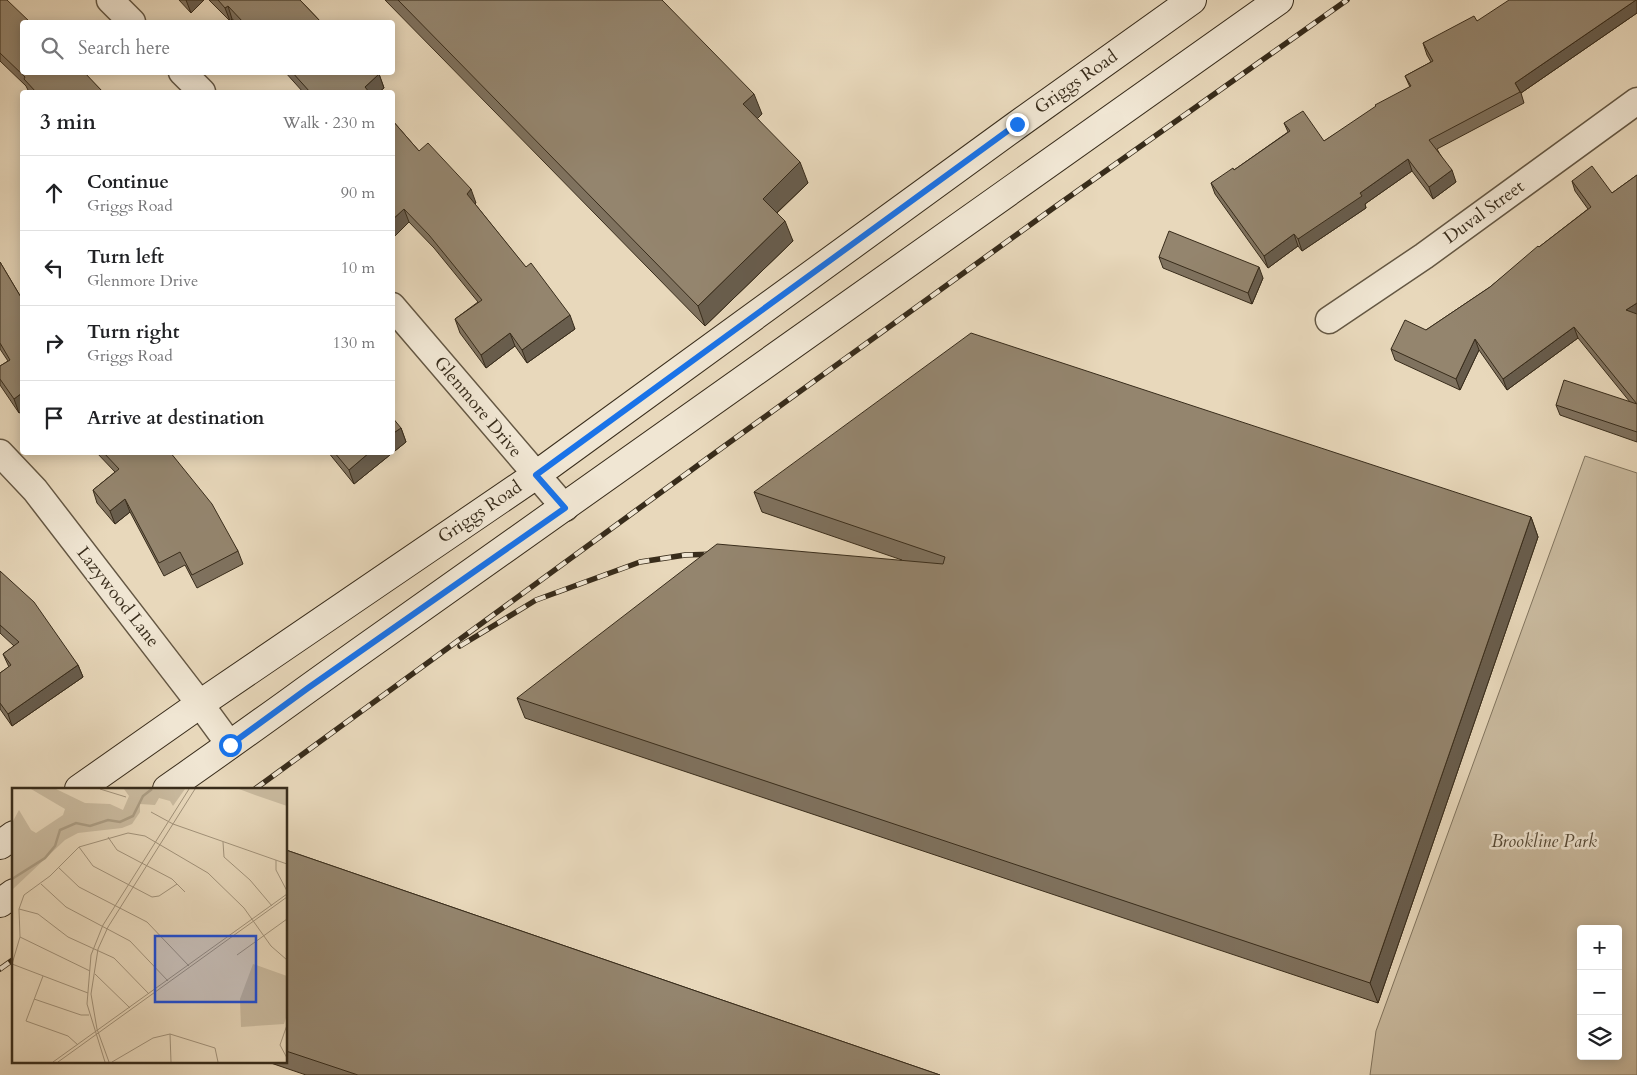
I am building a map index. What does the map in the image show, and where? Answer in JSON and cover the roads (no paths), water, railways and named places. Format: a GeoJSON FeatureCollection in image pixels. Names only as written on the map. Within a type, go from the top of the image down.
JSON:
{"type":"FeatureCollection","features":[{"type":"Feature","properties":{"kind":"main road","name":"Griggs Road"},"geometry":{"type":"LineString","coordinates":[[80,788],[200,704],[536,475],[1017,124],[1192,0]]}},
{"type":"Feature","properties":{"kind":"main road"},"geometry":{"type":"LineString","coordinates":[[168,788],[1279,0]]}},
{"type":"Feature","properties":{"kind":"main road"},"geometry":{"type":"LineString","coordinates":[[0,845],[12,836]]}},
{"type":"Feature","properties":{"kind":"main road"},"geometry":{"type":"LineString","coordinates":[[0,902],[12,894]]}},
{"type":"Feature","properties":{"kind":"street"},"geometry":{"type":"LineString","coordinates":[[110,0],[130,20]]}},
{"type":"Feature","properties":{"kind":"street"},"geometry":{"type":"LineString","coordinates":[[185,75],[200,90]]}},
{"type":"Feature","properties":{"kind":"street","name":"Duval Street"},"geometry":{"type":"LineString","coordinates":[[1329,320],[1424,256],[1637,101]]}},
{"type":"Feature","properties":{"kind":"street","name":"Glenmore Drive"},"geometry":{"type":"LineString","coordinates":[[395,310],[565,508]]}},
{"type":"Feature","properties":{"kind":"street","name":"Lazywood Lane"},"geometry":{"type":"LineString","coordinates":[[0,453],[35,490],[230,745]]}},
{"type":"Feature","properties":{"kind":"railway"},"geometry":{"type":"LineString","coordinates":[[256,788],[1052,209],[1347,0]]}},
{"type":"Feature","properties":{"kind":"railway"},"geometry":{"type":"LineString","coordinates":[[460,646],[536,600],[640,562],[685,555],[717,554]]}},
{"type":"Feature","properties":{"kind":"railway"},"geometry":{"type":"LineString","coordinates":[[0,969],[12,960]]}},
{"type":"Feature","properties":{"kind":"park label","name":"Brookline Park"},"geometry":{"type":"Point","coordinates":[1544,841]}}]}
